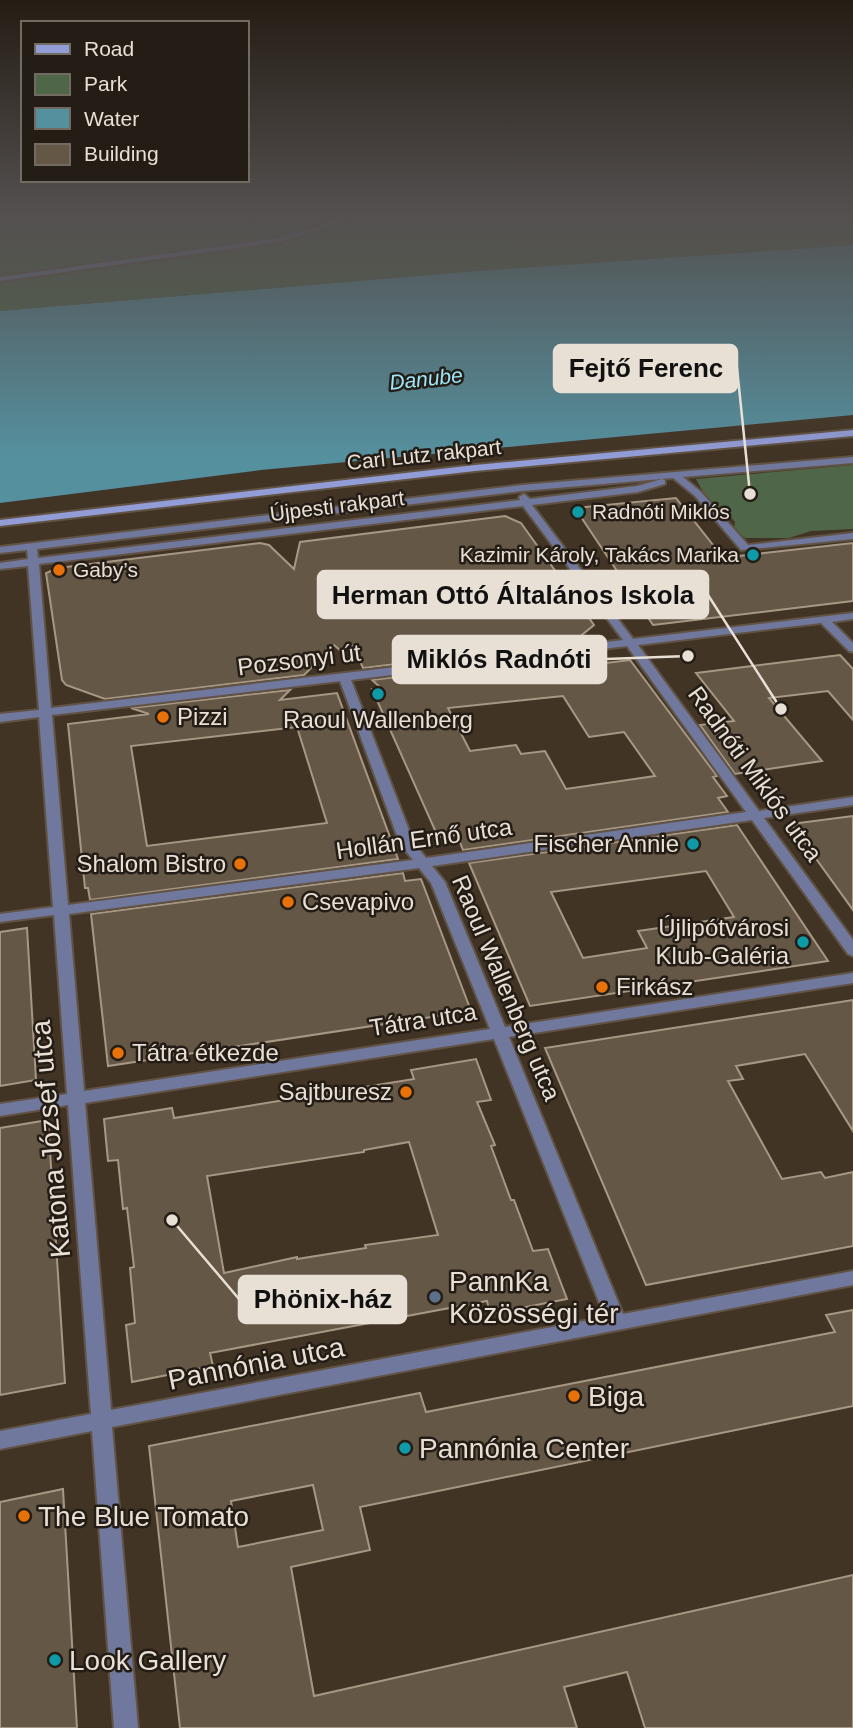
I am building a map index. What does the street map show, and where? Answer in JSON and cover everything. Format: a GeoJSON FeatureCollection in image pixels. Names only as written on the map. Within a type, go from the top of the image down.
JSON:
{"type":"FeatureCollection","features":[{"type":"Feature","properties":{"kind":"main road","name":"Carl Lutz rakpart"},"geometry":{"type":"LineString","coordinates":[[0,523],[461,470],[853,433]]}},
{"type":"Feature","properties":{"kind":"street","name":"Újpesti rakpart"},"geometry":{"type":"LineString","coordinates":[[0,550],[522,488],[853,460]]}},
{"type":"Feature","properties":{"kind":"street","name":"Újpesti rakpart"},"geometry":{"type":"LineString","coordinates":[[0,566],[638,489],[676,475]]}},
{"type":"Feature","properties":{"kind":"street"},"geometry":{"type":"LineString","coordinates":[[676,475],[698,494],[745,548],[853,536]]}},
{"type":"Feature","properties":{"kind":"street","name":"Radnóti Miklós utca"},"geometry":{"type":"LineString","coordinates":[[522,488],[526,502],[757,814],[853,951]]}},
{"type":"Feature","properties":{"kind":"street","name":"Katona József utca"},"geometry":{"type":"LineString","coordinates":[[32,546],[127,1728]]}},
{"type":"Feature","properties":{"kind":"street","name":"Pozsonyi út"},"geometry":{"type":"LineString","coordinates":[[0,718],[853,616]]}},
{"type":"Feature","properties":{"kind":"street"},"geometry":{"type":"LineString","coordinates":[[823,619],[853,649]]}},
{"type":"Feature","properties":{"kind":"street","name":"Raoul Wallenberg utca"},"geometry":{"type":"LineString","coordinates":[[344,676],[407,844],[438,882],[617,1323]]}},
{"type":"Feature","properties":{"kind":"street","name":"Hollán Ernő utca"},"geometry":{"type":"LineString","coordinates":[[0,918],[423,863],[853,801]]}},
{"type":"Feature","properties":{"kind":"street","name":"Tátra utca"},"geometry":{"type":"LineString","coordinates":[[0,1110],[853,978]]}},
{"type":"Feature","properties":{"kind":"street","name":"Pannónia utca"},"geometry":{"type":"LineString","coordinates":[[0,1440],[853,1278]]}},
{"type":"Feature","properties":{"kind":"green space"},"geometry":{"type":"Polygon","coordinates":[[[0,295],[195,295],[0,311],[0,295]]]}},
{"type":"Feature","properties":{"kind":"green space"},"geometry":{"type":"Polygon","coordinates":[[[853,465],[853,529],[811,531],[789,538],[745,538],[734,529],[735,522],[728,514],[722,515],[708,501],[696,479],[853,465]]]}},
{"type":"Feature","properties":{"kind":"water","name":"Danube"},"geometry":{"type":"Polygon","coordinates":[[[195,295],[853,295],[853,415],[261,470],[0,503],[0,311],[195,295]]]}},
{"type":"Feature","properties":{"kind":"building"},"geometry":{"type":"Polygon","coordinates":[[[676,498],[721,555],[728,554],[730,557],[853,543],[853,601],[653,625],[575,508],[676,498]]]}},
{"type":"Feature","properties":{"kind":"building"},"geometry":{"type":"Polygon","coordinates":[[[505,516],[521,523],[594,625],[572,643],[363,668],[353,646],[341,651],[334,645],[304,675],[105,699],[66,685],[62,680],[46,573],[58,568],[260,543],[269,545],[294,569],[300,542],[505,516]]]}},
{"type":"Feature","properties":{"kind":"building"},"geometry":{"type":"Polygon","coordinates":[[[840,655],[853,669],[853,720],[828,691],[769,698],[822,761],[735,774],[700,725],[734,721],[696,673],[840,655]]]}},
{"type":"Feature","properties":{"kind":"building"},"geometry":{"type":"Polygon","coordinates":[[[556,657],[540,671],[630,660],[717,776],[713,777],[727,796],[718,798],[728,812],[463,850],[457,835],[438,837],[372,689],[381,688],[372,680],[556,657]],[[563,696],[448,708],[470,751],[516,745],[521,754],[545,751],[566,789],[655,776],[624,732],[589,737],[563,696]]]}},
{"type":"Feature","properties":{"kind":"building"},"geometry":{"type":"Polygon","coordinates":[[[290,690],[280,700],[337,693],[398,859],[90,900],[88,888],[85,888],[68,724],[149,714],[131,708],[290,690]],[[297,727],[131,746],[147,846],[327,823],[297,727]]]}},
{"type":"Feature","properties":{"kind":"building"},"geometry":{"type":"Polygon","coordinates":[[[853,816],[853,910],[791,824],[853,816]]]}},
{"type":"Feature","properties":{"kind":"building"},"geometry":{"type":"Polygon","coordinates":[[[737,825],[828,961],[530,1006],[469,863],[737,825]],[[706,871],[551,892],[583,958],[647,948],[638,931],[734,917],[706,871]]]}},
{"type":"Feature","properties":{"kind":"building"},"geometry":{"type":"Polygon","coordinates":[[[403,873],[405,881],[421,879],[471,1011],[108,1066],[91,914],[403,873]]]}},
{"type":"Feature","properties":{"kind":"building"},"geometry":{"type":"Polygon","coordinates":[[[27,928],[36,1080],[0,1086],[0,932],[27,928]]]}},
{"type":"Feature","properties":{"kind":"building"},"geometry":{"type":"Polygon","coordinates":[[[853,1000],[853,1131],[805,1054],[736,1066],[743,1079],[728,1081],[782,1179],[821,1172],[825,1178],[853,1172],[853,1246],[646,1285],[545,1048],[853,1000]]]}},
{"type":"Feature","properties":{"kind":"building"},"geometry":{"type":"Polygon","coordinates":[[[476,1059],[491,1100],[477,1102],[495,1145],[491,1146],[511,1200],[514,1200],[533,1251],[548,1249],[567,1299],[490,1314],[487,1301],[210,1353],[213,1366],[132,1382],[126,1325],[135,1323],[130,1268],[134,1267],[127,1208],[123,1209],[118,1160],[108,1161],[104,1119],[172,1108],[174,1118],[414,1079],[411,1070],[476,1059]],[[409,1142],[364,1152],[207,1176],[224,1273],[297,1257],[438,1235],[409,1142]]]}},
{"type":"Feature","properties":{"kind":"building"},"geometry":{"type":"Polygon","coordinates":[[[48,1120],[65,1383],[0,1395],[0,1128],[48,1120]]]}},
{"type":"Feature","properties":{"kind":"building"},"geometry":{"type":"Polygon","coordinates":[[[853,1310],[853,1406],[360,1507],[370,1550],[291,1567],[314,1696],[853,1575],[853,1728],[645,1728],[627,1672],[564,1687],[577,1728],[180,1728],[149,1446],[420,1393],[426,1412],[835,1332],[826,1315],[853,1310]],[[313,1485],[231,1501],[238,1547],[323,1530],[313,1485]]]}},
{"type":"Feature","properties":{"kind":"building"},"geometry":{"type":"Polygon","coordinates":[[[63,1489],[77,1728],[0,1728],[0,1502],[63,1489]]]}},
{"type":"Feature","properties":{"kind":"place","name":"Fejtő Ferenc"},"geometry":{"type":"Point","coordinates":[750,494]}},
{"type":"Feature","properties":{"kind":"place","name":"Radnóti Miklós"},"geometry":{"type":"Point","coordinates":[578,512]}},
{"type":"Feature","properties":{"kind":"place","name":"Kazimir Károly, Takács Marika"},"geometry":{"type":"Point","coordinates":[753,555]}},
{"type":"Feature","properties":{"kind":"place","name":"Gaby’s"},"geometry":{"type":"Point","coordinates":[59,570]}},
{"type":"Feature","properties":{"kind":"place","name":"Miklós Radnóti"},"geometry":{"type":"Point","coordinates":[688,656]}},
{"type":"Feature","properties":{"kind":"place","name":"Raoul Wallenberg"},"geometry":{"type":"Point","coordinates":[378,694]}},
{"type":"Feature","properties":{"kind":"place","name":"Herman Ottó Általános Iskola"},"geometry":{"type":"Point","coordinates":[781,709]}},
{"type":"Feature","properties":{"kind":"place","name":"Pizzi"},"geometry":{"type":"Point","coordinates":[163,717]}},
{"type":"Feature","properties":{"kind":"place","name":"Fischer Annie"},"geometry":{"type":"Point","coordinates":[693,844]}},
{"type":"Feature","properties":{"kind":"place","name":"Shalom Bistro"},"geometry":{"type":"Point","coordinates":[240,864]}},
{"type":"Feature","properties":{"kind":"place","name":"Csevapivo"},"geometry":{"type":"Point","coordinates":[288,902]}},
{"type":"Feature","properties":{"kind":"place","name":"Újlipótvárosi Klub-Galéria"},"geometry":{"type":"Point","coordinates":[803,942]}},
{"type":"Feature","properties":{"kind":"place","name":"Firkász"},"geometry":{"type":"Point","coordinates":[602,987]}},
{"type":"Feature","properties":{"kind":"place","name":"Tátra étkezde"},"geometry":{"type":"Point","coordinates":[118,1053]}},
{"type":"Feature","properties":{"kind":"place","name":"Sajtburesz"},"geometry":{"type":"Point","coordinates":[406,1092]}},
{"type":"Feature","properties":{"kind":"place","name":"Phönix-ház"},"geometry":{"type":"Point","coordinates":[172,1220]}},
{"type":"Feature","properties":{"kind":"place","name":"PannKa Közösségi tér"},"geometry":{"type":"Point","coordinates":[435,1297]}},
{"type":"Feature","properties":{"kind":"place","name":"Biga"},"geometry":{"type":"Point","coordinates":[574,1396]}},
{"type":"Feature","properties":{"kind":"place","name":"Pannónia Center"},"geometry":{"type":"Point","coordinates":[405,1448]}},
{"type":"Feature","properties":{"kind":"place","name":"The Blue Tomato"},"geometry":{"type":"Point","coordinates":[24,1516]}},
{"type":"Feature","properties":{"kind":"place","name":"Look Gallery"},"geometry":{"type":"Point","coordinates":[55,1660]}}]}
